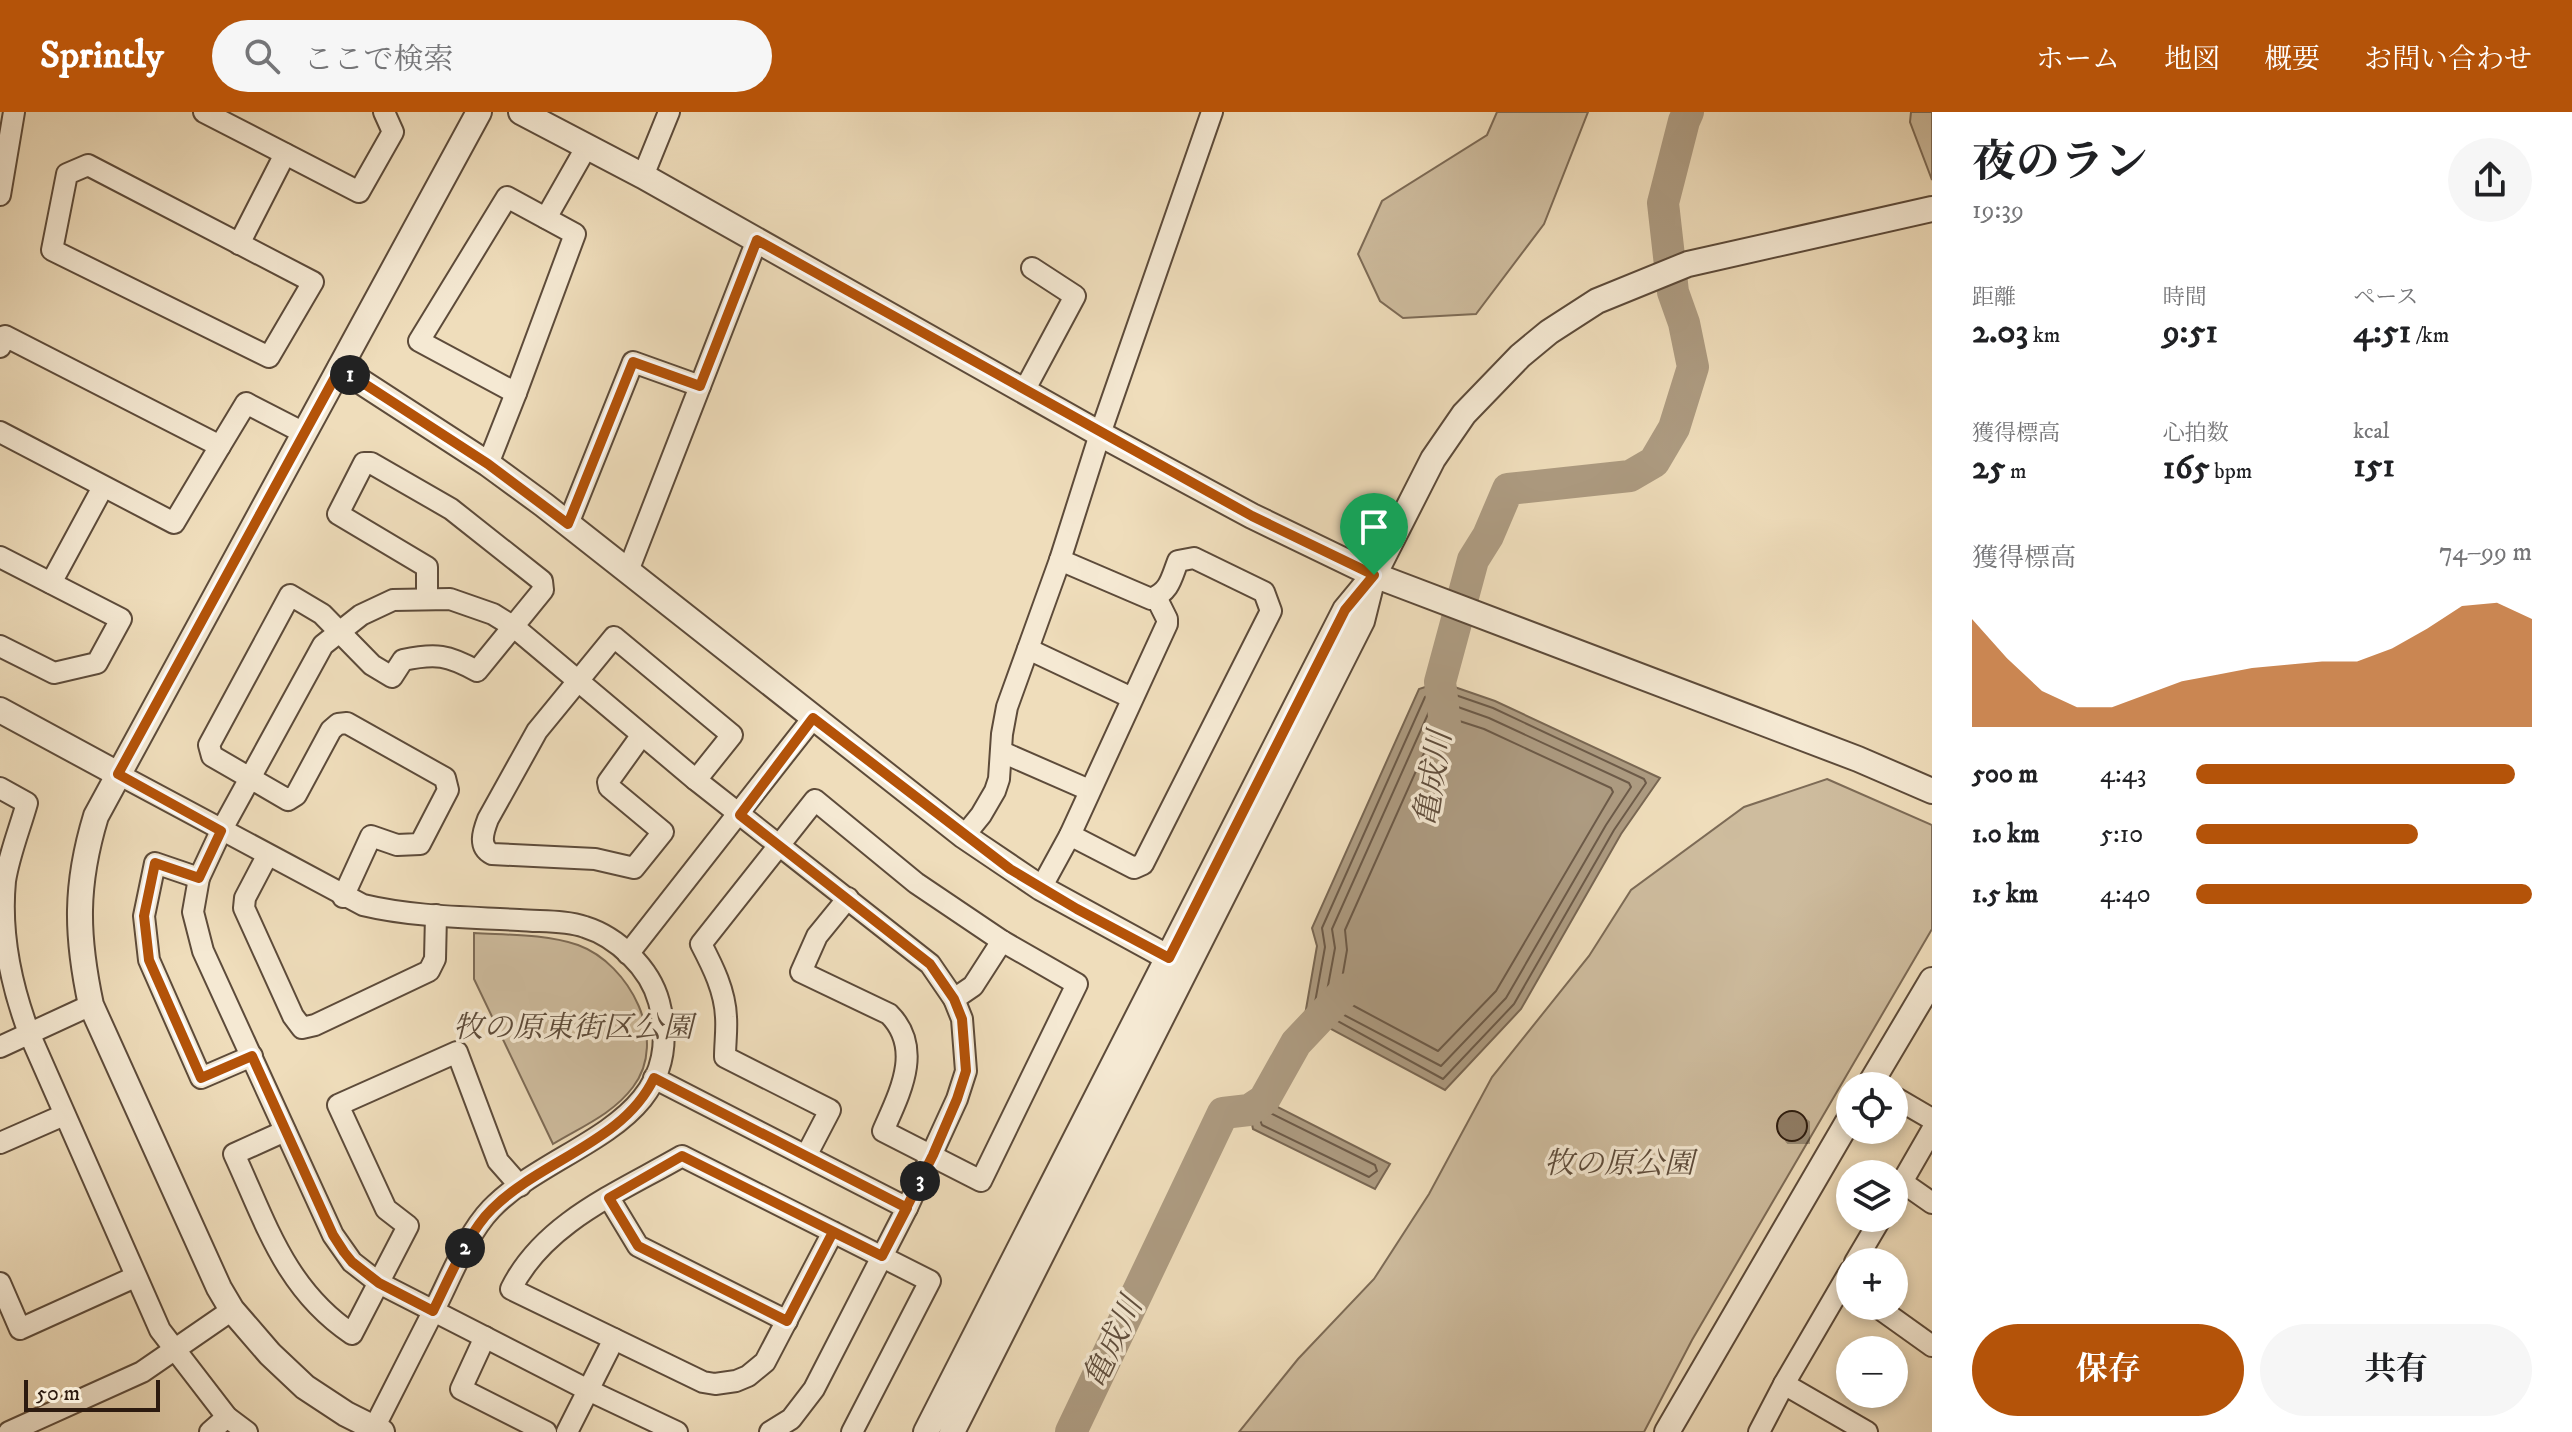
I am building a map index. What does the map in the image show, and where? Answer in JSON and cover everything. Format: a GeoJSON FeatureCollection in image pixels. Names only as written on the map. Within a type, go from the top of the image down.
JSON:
{"type":"FeatureCollection","features":[{"type":"Feature","properties":{"kind":"street"},"geometry":{"type":"LineString","coordinates":[[0,195],[14,112]]}},
{"type":"Feature","properties":{"kind":"street"},"geometry":{"type":"LineString","coordinates":[[204,112],[359,192],[393,132],[384,112]]}},
{"type":"Feature","properties":{"kind":"street"},"geometry":{"type":"LineString","coordinates":[[0,710],[118,774],[221,831],[343,897],[385,911],[572,923],[600,933],[628,954],[651,982],[661,1012],[663,1047],[646,1094],[624,1120],[520,1186],[490,1210],[463,1252],[378,1430],[327,1402],[289,1373],[253,1336],[219,1288],[91,1005],[81,953],[79,887],[85,851],[96,816],[118,774],[479,112]]}},
{"type":"Feature","properties":{"kind":"street"},"geometry":{"type":"LineString","coordinates":[[521,112],[643,176],[1100,434],[1252,516],[1374,575],[1844,754],[1932,791]]}},
{"type":"Feature","properties":{"kind":"street"},"geometry":{"type":"LineString","coordinates":[[643,176],[669,112]]}},
{"type":"Feature","properties":{"kind":"street"},"geometry":{"type":"LineString","coordinates":[[964,836],[995,791],[1007,707],[1212,112]]}},
{"type":"Feature","properties":{"kind":"street"},"geometry":{"type":"LineString","coordinates":[[546,218],[587,146]]}},
{"type":"Feature","properties":{"kind":"street"},"geometry":{"type":"LineString","coordinates":[[239,244],[285,154]]}},
{"type":"Feature","properties":{"kind":"street"},"geometry":{"type":"LineString","coordinates":[[88,165],[239,244],[313,282],[269,357],[52,250],[67,174],[88,165]]}},
{"type":"Feature","properties":{"kind":"street"},"geometry":{"type":"LineString","coordinates":[[488,464],[516,393],[575,234],[507,197],[419,341],[516,393]]}},
{"type":"Feature","properties":{"kind":"street"},"geometry":{"type":"LineString","coordinates":[[952,1432],[1362,621],[1374,575],[1433,459],[1464,414],[1520,356],[1549,332],[1597,301],[1688,264],[1932,209]]}},
{"type":"Feature","properties":{"kind":"street"},"geometry":{"type":"LineString","coordinates":[[628,571],[757,240]]}},
{"type":"Feature","properties":{"kind":"street"},"geometry":{"type":"LineString","coordinates":[[1024,391],[1075,296],[1032,268]]}},
{"type":"Feature","properties":{"kind":"street"},"geometry":{"type":"LineString","coordinates":[[0,347],[5,336],[220,446]]}},
{"type":"Feature","properties":{"kind":"street"},"geometry":{"type":"LineString","coordinates":[[568,524],[633,362],[700,386]]}},
{"type":"Feature","properties":{"kind":"street"},"geometry":{"type":"LineString","coordinates":[[340,368],[488,464],[964,836],[1041,888],[1169,958]]}},
{"type":"Feature","properties":{"kind":"street"},"geometry":{"type":"LineString","coordinates":[[0,432],[174,523],[246,403],[304,433]]}},
{"type":"Feature","properties":{"kind":"street"},"geometry":{"type":"LineString","coordinates":[[343,897],[371,836],[397,845],[420,844],[448,790],[445,778],[347,723],[338,724],[331,730],[296,795],[288,800],[212,756],[209,745],[290,595],[322,614],[372,665],[392,677],[403,660],[432,654],[455,659],[477,671],[543,590],[542,581],[451,509],[371,463],[364,463],[338,514],[427,567],[427,598]]}},
{"type":"Feature","properties":{"kind":"street"},"geometry":{"type":"LineString","coordinates":[[51,583],[103,487]]}},
{"type":"Feature","properties":{"kind":"street"},"geometry":{"type":"LineString","coordinates":[[0,557],[121,619],[97,663],[54,673],[0,646]]}},
{"type":"Feature","properties":{"kind":"street"},"geometry":{"type":"LineString","coordinates":[[1060,560],[1145,598],[1156,597],[1166,589],[1178,561],[1194,558],[1264,592],[1271,611],[1143,864],[1134,868],[1070,835]]}},
{"type":"Feature","properties":{"kind":"street"},"geometry":{"type":"LineString","coordinates":[[926,1432],[1345,610],[1374,575]]}},
{"type":"Feature","properties":{"kind":"street"},"geometry":{"type":"LineString","coordinates":[[1041,888],[1070,835],[1167,624],[1156,597]]}},
{"type":"Feature","properties":{"kind":"street"},"geometry":{"type":"LineString","coordinates":[[677,1432],[379,1283],[352,1262],[333,1235],[196,931],[193,912],[199,878],[221,831],[323,645],[361,615],[393,600],[450,599],[473,606],[514,627],[641,736],[930,964],[954,999],[962,1019],[966,1071],[933,1155],[814,1389],[791,1419],[770,1432]]}},
{"type":"Feature","properties":{"kind":"street"},"geometry":{"type":"LineString","coordinates":[[641,736],[610,775],[608,782],[609,787],[663,832],[634,868],[595,859],[492,854],[485,851],[484,829],[488,819],[537,731],[614,637],[732,735],[696,780]]}},
{"type":"Feature","properties":{"kind":"street"},"geometry":{"type":"LineString","coordinates":[[1028,649],[1132,698]]}},
{"type":"Feature","properties":{"kind":"street"},"geometry":{"type":"LineString","coordinates":[[628,954],[813,718]]}},
{"type":"Feature","properties":{"kind":"street"},"geometry":{"type":"LineString","coordinates":[[1002,752],[1089,790]]}},
{"type":"Feature","properties":{"kind":"street"},"geometry":{"type":"LineString","coordinates":[[0,788],[27,803],[3,879],[2,940],[14,992],[29,1033],[160,1330],[227,1417],[247,1432]]}},
{"type":"Feature","properties":{"kind":"street"},"geometry":{"type":"LineString","coordinates":[[806,1156],[830,1110],[725,1057],[727,1018],[723,998],[716,973],[701,944],[815,800],[916,883],[1002,941],[1077,984],[981,1181],[883,1131],[905,1080],[906,1052],[898,1024],[889,1014],[801,972],[817,936],[848,898]]}},
{"type":"Feature","properties":{"kind":"street"},"geometry":{"type":"LineString","coordinates":[[267,856],[245,898],[244,908],[293,1016],[302,1028],[315,1025],[429,971],[435,959],[436,915]]}},
{"type":"Feature","properties":{"kind":"street"},"geometry":{"type":"LineString","coordinates":[[199,878],[155,863],[144,916],[149,960],[201,1078],[252,1056]]}},
{"type":"Feature","properties":{"kind":"street"},"geometry":{"type":"LineString","coordinates":[[954,999],[973,986],[1002,941]]}},
{"type":"Feature","properties":{"kind":"street"},"geometry":{"type":"LineString","coordinates":[[1879,1072],[1932,980]]}},
{"type":"Feature","properties":{"kind":"street"},"geometry":{"type":"LineString","coordinates":[[0,1047],[91,1005]]}},
{"type":"Feature","properties":{"kind":"street"},"geometry":{"type":"LineString","coordinates":[[285,1131],[234,1154],[288,1270],[316,1306],[352,1334],[408,1226],[386,1209],[338,1105],[457,1052],[498,1161],[520,1186]]}},
{"type":"Feature","properties":{"kind":"street"},"geometry":{"type":"LineString","coordinates":[[654,1078],[907,1208]]}},
{"type":"Feature","properties":{"kind":"street"},"geometry":{"type":"LineString","coordinates":[[1908,1105],[1932,1119]]}},
{"type":"Feature","properties":{"kind":"street"},"geometry":{"type":"LineString","coordinates":[[0,1143],[64,1115]]}},
{"type":"Feature","properties":{"kind":"street"},"geometry":{"type":"LineString","coordinates":[[1908,1172],[1932,1130]]}},
{"type":"Feature","properties":{"kind":"street"},"geometry":{"type":"LineString","coordinates":[[1667,1432],[1836,1142]]}},
{"type":"Feature","properties":{"kind":"street"},"geometry":{"type":"LineString","coordinates":[[833,1232],[771,1354],[757,1370],[725,1384],[703,1382],[511,1289],[522,1268],[547,1239],[609,1198],[682,1156],[882,1256],[930,1281],[852,1432]]}},
{"type":"Feature","properties":{"kind":"street"},"geometry":{"type":"LineString","coordinates":[[1908,1193],[1932,1203]]}},
{"type":"Feature","properties":{"kind":"street"},"geometry":{"type":"LineString","coordinates":[[609,1198],[638,1246],[787,1321]]}},
{"type":"Feature","properties":{"kind":"street"},"geometry":{"type":"LineString","coordinates":[[0,1283],[20,1329],[135,1277]]}},
{"type":"Feature","properties":{"kind":"street"},"geometry":{"type":"LineString","coordinates":[[1759,1432],[1784,1384],[1836,1300]]}},
{"type":"Feature","properties":{"kind":"street"},"geometry":{"type":"LineString","coordinates":[[9,1432],[142,1372],[232,1310]]}},
{"type":"Feature","properties":{"kind":"street"},"geometry":{"type":"LineString","coordinates":[[1896,1320],[1932,1346]]}},
{"type":"Feature","properties":{"kind":"street"},"geometry":{"type":"LineString","coordinates":[[485,1337],[461,1389],[546,1432]]}},
{"type":"Feature","properties":{"kind":"street"},"geometry":{"type":"LineString","coordinates":[[567,1432],[614,1339]]}},
{"type":"Feature","properties":{"kind":"street"},"geometry":{"type":"LineString","coordinates":[[1784,1384],[1867,1432]]}},
{"type":"Feature","properties":{"kind":"street"},"geometry":{"type":"LineString","coordinates":[[210,1432],[227,1417]]}},
{"type":"Feature","properties":{"kind":"green space"},"geometry":{"type":"Polygon","coordinates":[[[1497,112],[1588,112],[1544,224],[1476,314],[1403,318],[1380,301],[1358,254],[1382,201],[1487,135],[1497,112]]]}},
{"type":"Feature","properties":{"kind":"green space"},"geometry":{"type":"Polygon","coordinates":[[[1911,112],[1932,112],[1932,180],[1910,122],[1911,112]]]}},
{"type":"Feature","properties":{"kind":"green space","name":"牧の原公園"},"geometry":{"type":"Polygon","coordinates":[[[1827,779],[1932,825],[1932,929],[1848,1072],[1836,1072],[1836,1093],[1692,1340],[1644,1432],[1239,1432],[1298,1359],[1374,1279],[1429,1194],[1492,1077],[1589,956],[1631,890],[1744,807],[1827,779]]]}},
{"type":"Feature","properties":{"kind":"green space","name":"牧の原東街区公園"},"geometry":{"type":"Polygon","coordinates":[[[474,933],[540,937],[578,945],[614,969],[628,986],[638,1006],[645,1026],[647,1048],[643,1068],[633,1087],[606,1112],[553,1144],[474,979],[474,933]]]}},
{"type":"Feature","properties":{"kind":"water"},"geometry":{"type":"Polygon","coordinates":[[[1440,682],[1495,701],[1660,778],[1621,834],[1521,1009],[1445,1090],[1305,1015],[1317,946],[1312,928],[1419,689],[1440,682]]]}},
{"type":"Feature","properties":{"kind":"water"},"geometry":{"type":"Polygon","coordinates":[[[1264,1100],[1390,1164],[1375,1189],[1253,1129],[1249,1110],[1264,1100]]]}},
{"type":"Feature","properties":{"kind":"building"},"geometry":{"type":"Polygon","coordinates":[[[1792,1111],[1803,1115],[1807,1126],[1803,1137],[1792,1141],[1781,1137],[1777,1126],[1781,1115],[1792,1111]]]}},
{"type":"Feature","properties":{"kind":"waterway","name":"亀成川"},"geometry":{"type":"LineString","coordinates":[[1445,724],[1440,682],[1473,560],[1488,536],[1508,489],[1630,476],[1654,462],[1674,428],[1693,367],[1684,323],[1673,292],[1663,203],[1688,112]]}},
{"type":"Feature","properties":{"kind":"waterway","name":"亀成川"},"geometry":{"type":"LineString","coordinates":[[1071,1432],[1223,1113],[1249,1110],[1264,1100],[1296,1043],[1347,989]]}},
{"type":"Feature","properties":{"kind":"route"},"geometry":{"type":"LineString","coordinates":[[1374,575],[1252,516],[1100,434],[757,240],[700,386],[633,362],[568,524],[488,464],[340,368],[118,774],[221,831],[199,878],[155,863],[144,916],[149,960],[201,1078],[252,1056],[333,1235],[352,1262],[379,1283],[433,1311],[463,1252],[490,1210],[526,1181],[624,1120],[646,1094],[654,1078],[907,1208],[882,1256],[682,1156],[609,1198],[638,1246],[787,1321],[833,1232],[882,1256],[907,1208],[933,1155],[966,1071],[962,1019],[943,979],[930,964],[740,815],[813,718],[1010,869],[1169,958],[1345,610],[1374,575]]}}]}
